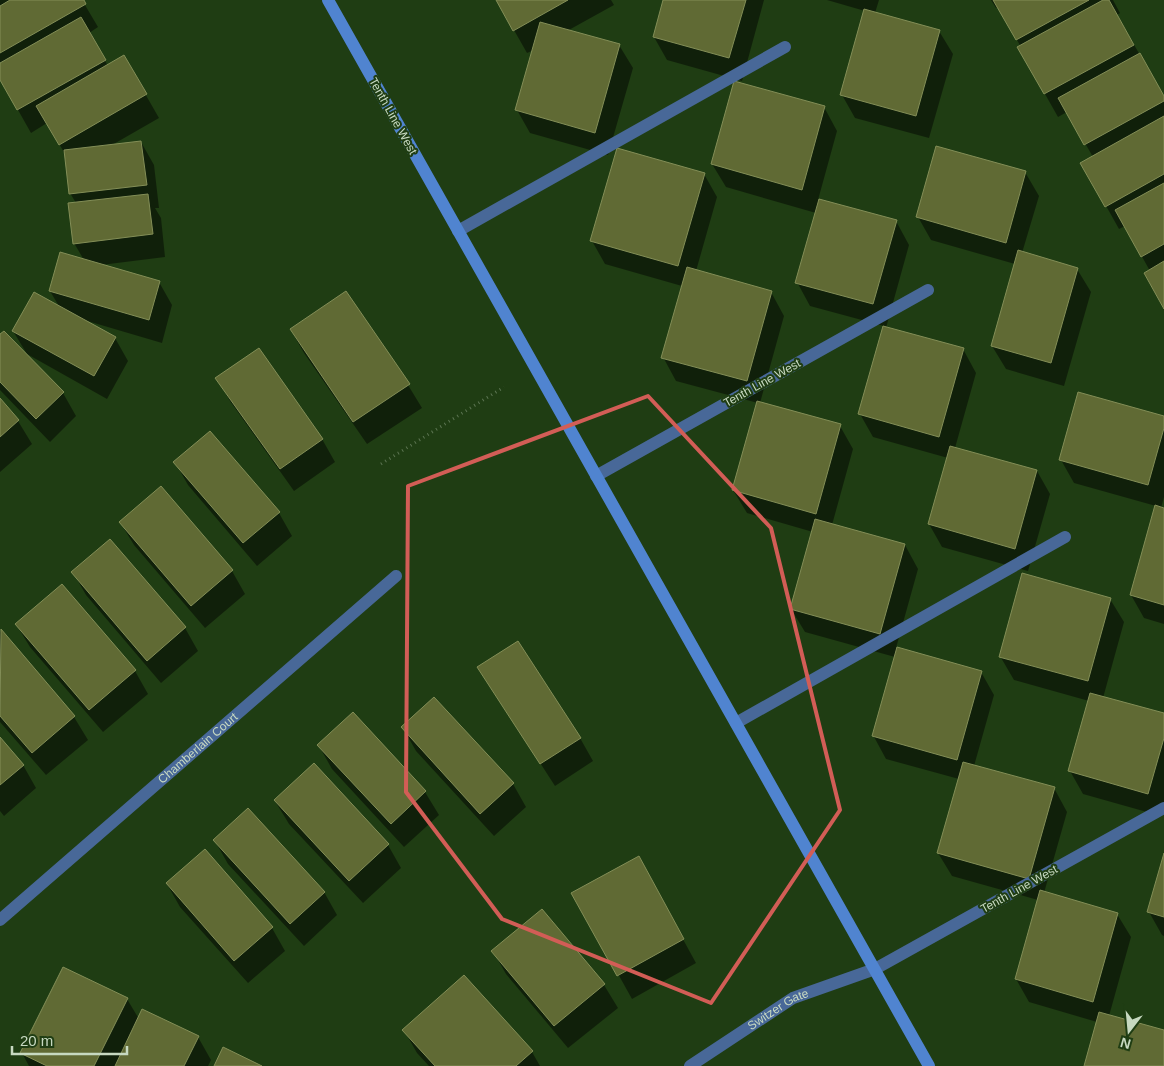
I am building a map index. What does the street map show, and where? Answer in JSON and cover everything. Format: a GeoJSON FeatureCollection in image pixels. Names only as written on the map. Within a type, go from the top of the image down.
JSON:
{"type":"FeatureCollection","features":[{"type":"Feature","properties":{"kind":"street","name":"Tenth Line West"},"geometry":{"type":"LineString","coordinates":[[328,0],[929,1066]]}},
{"type":"Feature","properties":{"kind":"street"},"geometry":{"type":"LineString","coordinates":[[458,231],[785,47]]}},
{"type":"Feature","properties":{"kind":"street","name":"Tenth Line West"},"geometry":{"type":"LineString","coordinates":[[596,476],[928,290]]}},
{"type":"Feature","properties":{"kind":"street"},"geometry":{"type":"LineString","coordinates":[[736,723],[1065,537]]}},
{"type":"Feature","properties":{"kind":"street","name":"Chamberlain Court"},"geometry":{"type":"LineString","coordinates":[[0,920],[396,576]]}},
{"type":"Feature","properties":{"kind":"street","name":"Tenth Line West"},"geometry":{"type":"LineString","coordinates":[[874,968],[1164,808]]}},
{"type":"Feature","properties":{"kind":"street","name":"Switzer Gate"},"geometry":{"type":"LineString","coordinates":[[690,1066],[793,998],[874,968]]}},
{"type":"Feature","properties":{"kind":"path"},"geometry":{"type":"LineString","coordinates":[[381,464],[504,387]]}},
{"type":"Feature","properties":{"kind":"highlighted area"},"geometry":{"type":"Polygon","coordinates":[[[648,396],[771,528],[840,810],[711,1003],[502,919],[406,792],[408,486],[648,396]]]}},
{"type":"Feature","properties":{"kind":"building"},"geometry":{"type":"Polygon","coordinates":[[[10,0],[84,0],[86,4],[0,53],[0,6],[10,0]]]}},
{"type":"Feature","properties":{"kind":"building"},"geometry":{"type":"Polygon","coordinates":[[[496,0],[568,0],[513,31],[496,0]]]}},
{"type":"Feature","properties":{"kind":"building"},"geometry":{"type":"Polygon","coordinates":[[[663,0],[746,0],[729,58],[653,37],[663,0]]]}},
{"type":"Feature","properties":{"kind":"building"},"geometry":{"type":"Polygon","coordinates":[[[993,0],[1089,0],[1016,40],[993,0]]]}},
{"type":"Feature","properties":{"kind":"building"},"geometry":{"type":"Polygon","coordinates":[[[1103,0],[1109,0],[1134,45],[1044,94],[1017,47],[1103,0]]]}},
{"type":"Feature","properties":{"kind":"building"},"geometry":{"type":"Polygon","coordinates":[[[864,9],[940,30],[916,116],[840,95],[864,9]]]}},
{"type":"Feature","properties":{"kind":"building"},"geometry":{"type":"Polygon","coordinates":[[[81,17],[106,60],[17,110],[0,80],[0,63],[81,17]]]}},
{"type":"Feature","properties":{"kind":"building"},"geometry":{"type":"Polygon","coordinates":[[[540,22],[620,44],[595,133],[515,110],[540,22]]]}},
{"type":"Feature","properties":{"kind":"building"},"geometry":{"type":"Polygon","coordinates":[[[1140,53],[1164,96],[1164,101],[1084,145],[1058,98],[1140,53]]]}},
{"type":"Feature","properties":{"kind":"building"},"geometry":{"type":"Polygon","coordinates":[[[124,55],[147,94],[59,145],[36,106],[124,55]]]}},
{"type":"Feature","properties":{"kind":"building"},"geometry":{"type":"Polygon","coordinates":[[[734,81],[825,106],[802,190],[711,164],[734,81]]]}},
{"type":"Feature","properties":{"kind":"building"},"geometry":{"type":"Polygon","coordinates":[[[1164,116],[1164,174],[1105,207],[1080,163],[1164,116]]]}},
{"type":"Feature","properties":{"kind":"building"},"geometry":{"type":"Polygon","coordinates":[[[141,141],[147,185],[69,194],[64,150],[141,141]]]}},
{"type":"Feature","properties":{"kind":"building"},"geometry":{"type":"Polygon","coordinates":[[[936,146],[1026,171],[1006,243],[916,217],[936,146]]]}},
{"type":"Feature","properties":{"kind":"building"},"geometry":{"type":"Polygon","coordinates":[[[617,148],[705,173],[678,266],[590,241],[617,148]]]}},
{"type":"Feature","properties":{"kind":"building"},"geometry":{"type":"Polygon","coordinates":[[[1164,183],[1164,244],[1141,257],[1115,210],[1164,183]]]}},
{"type":"Feature","properties":{"kind":"building"},"geometry":{"type":"Polygon","coordinates":[[[148,194],[153,234],[73,244],[68,203],[148,194]]]}},
{"type":"Feature","properties":{"kind":"building"},"geometry":{"type":"Polygon","coordinates":[[[819,199],[897,220],[873,304],[795,283],[819,199]]]}},
{"type":"Feature","properties":{"kind":"building"},"geometry":{"type":"Polygon","coordinates":[[[1018,250],[1078,268],[1051,363],[991,346],[1018,250]]]}},
{"type":"Feature","properties":{"kind":"building"},"geometry":{"type":"Polygon","coordinates":[[[60,252],[160,281],[149,320],[49,291],[60,252]]]}},
{"type":"Feature","properties":{"kind":"building"},"geometry":{"type":"Polygon","coordinates":[[[1164,261],[1164,309],[1144,273],[1164,261]]]}},
{"type":"Feature","properties":{"kind":"building"},"geometry":{"type":"Polygon","coordinates":[[[687,267],[772,291],[747,381],[661,358],[687,267]]]}},
{"type":"Feature","properties":{"kind":"building"},"geometry":{"type":"Polygon","coordinates":[[[346,291],[410,384],[353,422],[290,329],[346,291]]]}},
{"type":"Feature","properties":{"kind":"building"},"geometry":{"type":"Polygon","coordinates":[[[34,292],[116,337],[94,376],[12,331],[34,292]]]}},
{"type":"Feature","properties":{"kind":"building"},"geometry":{"type":"Polygon","coordinates":[[[883,326],[964,348],[939,437],[858,414],[883,326]]]}},
{"type":"Feature","properties":{"kind":"building"},"geometry":{"type":"Polygon","coordinates":[[[4,331],[64,392],[36,419],[0,382],[0,334],[4,331]]]}},
{"type":"Feature","properties":{"kind":"building"},"geometry":{"type":"Polygon","coordinates":[[[259,348],[323,439],[280,469],[215,378],[259,348]]]}},
{"type":"Feature","properties":{"kind":"building"},"geometry":{"type":"Polygon","coordinates":[[[1078,392],[1164,416],[1164,428],[1148,485],[1059,460],[1078,392]]]}},
{"type":"Feature","properties":{"kind":"building"},"geometry":{"type":"Polygon","coordinates":[[[0,398],[19,420],[0,437],[0,398]]]}},
{"type":"Feature","properties":{"kind":"building"},"geometry":{"type":"Polygon","coordinates":[[[757,401],[841,424],[816,514],[732,490],[757,401]]]}},
{"type":"Feature","properties":{"kind":"building"},"geometry":{"type":"Polygon","coordinates":[[[210,431],[280,512],[243,543],[173,462],[210,431]]]}},
{"type":"Feature","properties":{"kind":"building"},"geometry":{"type":"Polygon","coordinates":[[[950,446],[1037,470],[1015,549],[928,524],[950,446]]]}},
{"type":"Feature","properties":{"kind":"building"},"geometry":{"type":"Polygon","coordinates":[[[161,486],[233,570],[191,606],[119,522],[161,486]]]}},
{"type":"Feature","properties":{"kind":"building"},"geometry":{"type":"Polygon","coordinates":[[[1155,505],[1164,508],[1164,605],[1130,595],[1155,505]]]}},
{"type":"Feature","properties":{"kind":"building"},"geometry":{"type":"Polygon","coordinates":[[[815,519],[905,544],[880,634],[790,609],[815,519]]]}},
{"type":"Feature","properties":{"kind":"building"},"geometry":{"type":"Polygon","coordinates":[[[110,539],[186,627],[147,661],[71,572],[110,539]]]}},
{"type":"Feature","properties":{"kind":"building"},"geometry":{"type":"Polygon","coordinates":[[[1022,573],[1111,598],[1088,681],[999,657],[1022,573]]]}},
{"type":"Feature","properties":{"kind":"building"},"geometry":{"type":"Polygon","coordinates":[[[62,584],[136,670],[89,710],[15,624],[62,584]]]}},
{"type":"Feature","properties":{"kind":"building"},"geometry":{"type":"Polygon","coordinates":[[[1,629],[75,716],[32,753],[0,716],[1,629]]]}},
{"type":"Feature","properties":{"kind":"building"},"geometry":{"type":"Polygon","coordinates":[[[518,641],[581,738],[540,764],[477,667],[518,641]]]}},
{"type":"Feature","properties":{"kind":"building"},"geometry":{"type":"Polygon","coordinates":[[[897,647],[982,671],[957,760],[872,736],[897,647]]]}},
{"type":"Feature","properties":{"kind":"building"},"geometry":{"type":"Polygon","coordinates":[[[1090,693],[1164,713],[1164,738],[1148,794],[1068,771],[1090,693]]]}},
{"type":"Feature","properties":{"kind":"building"},"geometry":{"type":"Polygon","coordinates":[[[434,697],[514,783],[480,814],[401,727],[434,697]]]}},
{"type":"Feature","properties":{"kind":"building"},"geometry":{"type":"Polygon","coordinates":[[[353,712],[426,791],[391,824],[317,745],[353,712]]]}},
{"type":"Feature","properties":{"kind":"building"},"geometry":{"type":"Polygon","coordinates":[[[0,737],[24,765],[0,785],[0,737]]]}},
{"type":"Feature","properties":{"kind":"building"},"geometry":{"type":"Polygon","coordinates":[[[963,762],[1055,787],[1029,879],[937,853],[963,762]]]}},
{"type":"Feature","properties":{"kind":"building"},"geometry":{"type":"Polygon","coordinates":[[[314,763],[389,844],[349,881],[274,800],[314,763]]]}},
{"type":"Feature","properties":{"kind":"building"},"geometry":{"type":"Polygon","coordinates":[[[248,808],[325,892],[290,924],[213,840],[248,808]]]}},
{"type":"Feature","properties":{"kind":"building"},"geometry":{"type":"Polygon","coordinates":[[[205,849],[273,927],[234,961],[166,883],[205,849]]]}},
{"type":"Feature","properties":{"kind":"building"},"geometry":{"type":"Polygon","coordinates":[[[1164,853],[1164,917],[1147,912],[1164,853]]]}},
{"type":"Feature","properties":{"kind":"building"},"geometry":{"type":"Polygon","coordinates":[[[639,856],[684,939],[617,976],[571,893],[639,856]]]}},
{"type":"Feature","properties":{"kind":"building"},"geometry":{"type":"Polygon","coordinates":[[[1040,890],[1118,913],[1093,1002],[1015,979],[1040,890]]]}},
{"type":"Feature","properties":{"kind":"building"},"geometry":{"type":"Polygon","coordinates":[[[542,909],[605,984],[554,1026],[491,951],[542,909]]]}},
{"type":"Feature","properties":{"kind":"building"},"geometry":{"type":"Polygon","coordinates":[[[63,967],[128,998],[94,1066],[47,1066],[20,1053],[63,967]]]}},
{"type":"Feature","properties":{"kind":"building"},"geometry":{"type":"Polygon","coordinates":[[[464,975],[533,1051],[516,1066],[435,1066],[402,1030],[464,975]]]}},
{"type":"Feature","properties":{"kind":"building"},"geometry":{"type":"Polygon","coordinates":[[[142,1009],[199,1036],[184,1066],[115,1066],[142,1009]]]}},
{"type":"Feature","properties":{"kind":"building"},"geometry":{"type":"Polygon","coordinates":[[[1099,1012],[1164,1030],[1164,1066],[1084,1066],[1099,1012]]]}},
{"type":"Feature","properties":{"kind":"building"},"geometry":{"type":"Polygon","coordinates":[[[223,1047],[262,1066],[214,1066],[223,1047]]]}}]}
